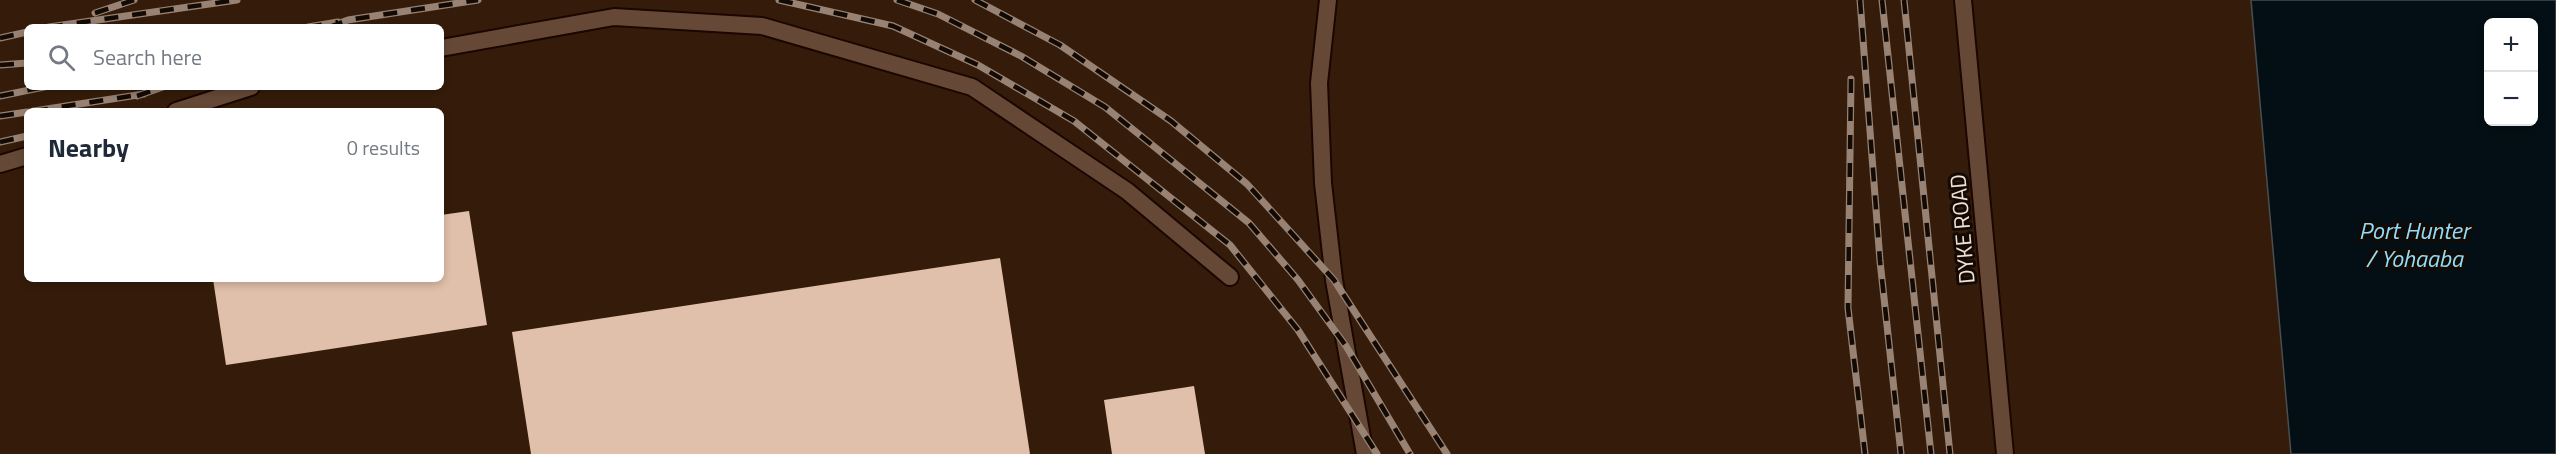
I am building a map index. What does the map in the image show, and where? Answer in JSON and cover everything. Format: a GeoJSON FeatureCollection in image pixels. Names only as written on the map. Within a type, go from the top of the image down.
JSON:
{"type":"FeatureCollection","features":[{"type":"Feature","properties":{"kind":"street"},"geometry":{"type":"LineString","coordinates":[[1328,0],[1319,83],[1323,183],[1334,280],[1365,454]]}},
{"type":"Feature","properties":{"kind":"street","name":"DYKE ROAD"},"geometry":{"type":"LineString","coordinates":[[1963,0],[2005,454]]}},
{"type":"Feature","properties":{"kind":"street"},"geometry":{"type":"LineString","coordinates":[[444,47],[614,17],[762,26],[972,87],[1127,191],[1230,277]]}},
{"type":"Feature","properties":{"kind":"street"},"geometry":{"type":"LineString","coordinates":[[186,108],[242,90]]}},
{"type":"Feature","properties":{"kind":"street"},"geometry":{"type":"LineString","coordinates":[[0,164],[24,157]]}},
{"type":"Feature","properties":{"kind":"water","name":"Port Hunter / Yohaaba"},"geometry":{"type":"Polygon","coordinates":[[[2251,0],[2556,0],[2556,454],[2291,454],[2251,0]]]}},
{"type":"Feature","properties":{"kind":"building"},"geometry":{"type":"Polygon","coordinates":[[[469,211],[487,325],[226,365],[213,282],[444,282],[444,215],[469,211]]]}},
{"type":"Feature","properties":{"kind":"building"},"geometry":{"type":"Polygon","coordinates":[[[1000,258],[1030,454],[531,454],[512,332],[1000,258]]]}},
{"type":"Feature","properties":{"kind":"building"},"geometry":{"type":"Polygon","coordinates":[[[1194,386],[1205,454],[1112,454],[1104,400],[1194,386]]]}},
{"type":"Feature","properties":{"kind":"railway"},"geometry":{"type":"LineString","coordinates":[[95,13],[134,0]]}},
{"type":"Feature","properties":{"kind":"railway"},"geometry":{"type":"LineString","coordinates":[[70,24],[237,0]]}},
{"type":"Feature","properties":{"kind":"railway"},"geometry":{"type":"LineString","coordinates":[[337,24],[348,20],[478,0]]}},
{"type":"Feature","properties":{"kind":"railway"},"geometry":{"type":"LineString","coordinates":[[779,0],[893,26],[978,65],[1074,121],[1230,245],[1298,330],[1377,454]]}},
{"type":"Feature","properties":{"kind":"railway"},"geometry":{"type":"LineString","coordinates":[[897,0],[938,14],[1021,56],[1105,107],[1249,223],[1298,280],[1346,346],[1410,454]]}},
{"type":"Feature","properties":{"kind":"railway"},"geometry":{"type":"LineString","coordinates":[[975,0],[1060,45],[1171,121],[1247,184],[1334,280],[1447,454]]}},
{"type":"Feature","properties":{"kind":"railway"},"geometry":{"type":"LineString","coordinates":[[1860,0],[1880,261],[1901,454]]}},
{"type":"Feature","properties":{"kind":"railway"},"geometry":{"type":"LineString","coordinates":[[1882,0],[1931,454]]}},
{"type":"Feature","properties":{"kind":"railway"},"geometry":{"type":"LineString","coordinates":[[1904,0],[1950,454]]}},
{"type":"Feature","properties":{"kind":"railway"},"geometry":{"type":"LineString","coordinates":[[326,24],[338,22]]}},
{"type":"Feature","properties":{"kind":"railway"},"geometry":{"type":"LineString","coordinates":[[0,38],[24,33]]}},
{"type":"Feature","properties":{"kind":"railway"},"geometry":{"type":"LineString","coordinates":[[0,65],[24,63]]}},
{"type":"Feature","properties":{"kind":"railway"},"geometry":{"type":"LineString","coordinates":[[1851,79],[1848,308],[1865,454]]}},
{"type":"Feature","properties":{"kind":"railway"},"geometry":{"type":"LineString","coordinates":[[0,96],[29,90]]}},
{"type":"Feature","properties":{"kind":"railway"},"geometry":{"type":"LineString","coordinates":[[137,96],[154,90]]}},
{"type":"Feature","properties":{"kind":"railway"},"geometry":{"type":"LineString","coordinates":[[53,108],[144,94]]}},
{"type":"Feature","properties":{"kind":"railway"},"geometry":{"type":"LineString","coordinates":[[0,116],[24,112]]}},
{"type":"Feature","properties":{"kind":"railway"},"geometry":{"type":"LineString","coordinates":[[0,142],[24,137]]}}]}
